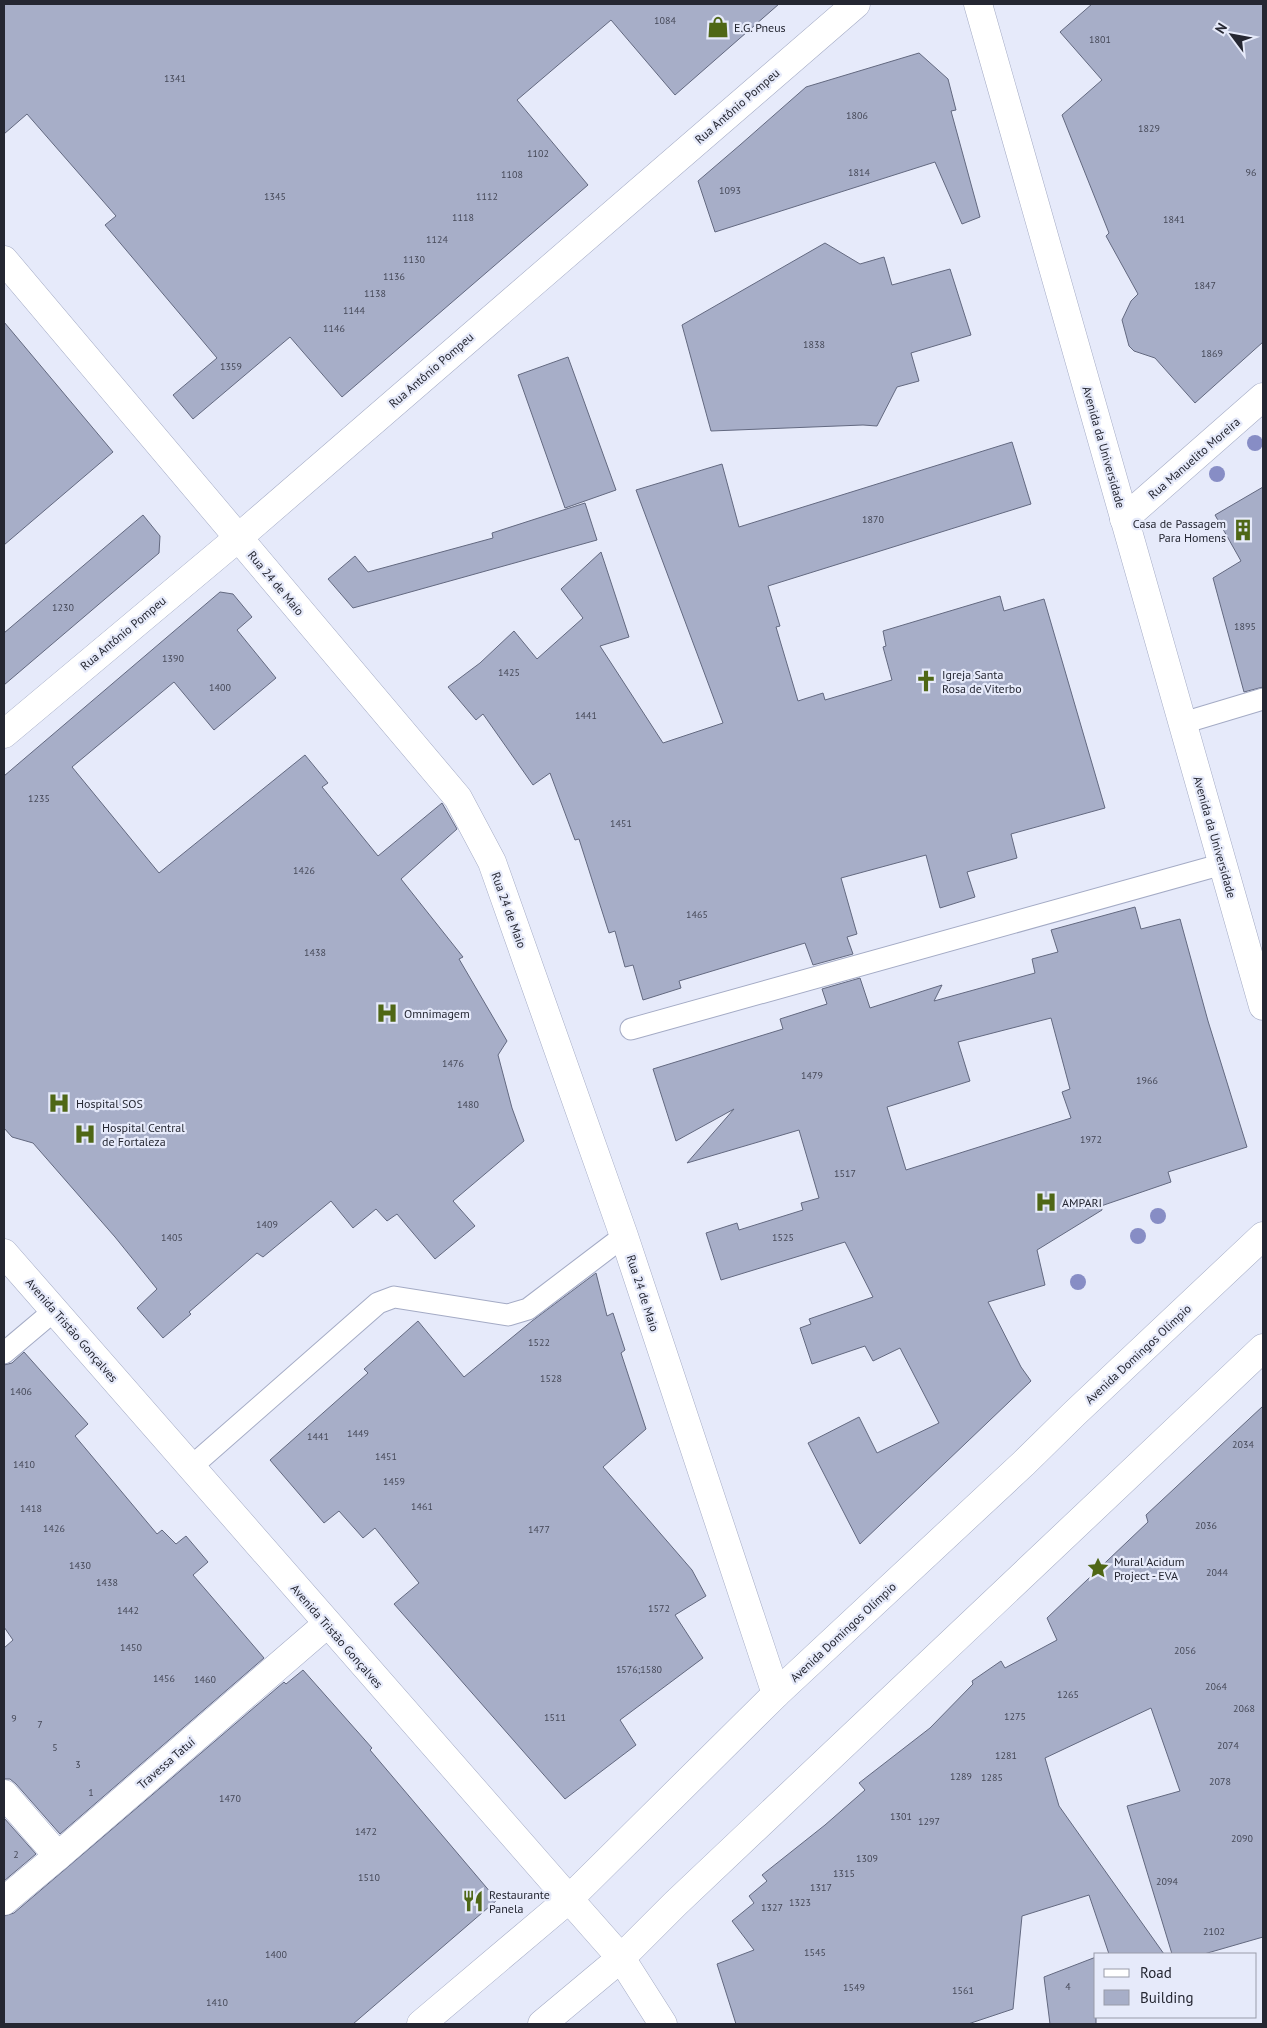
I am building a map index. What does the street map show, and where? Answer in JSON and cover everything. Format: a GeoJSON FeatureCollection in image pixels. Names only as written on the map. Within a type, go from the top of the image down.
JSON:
{"type":"FeatureCollection","features":[{"type":"Feature","properties":{"kind":"street","name":"Rua Antônio Pompeu"},"geometry":{"type":"LineString","coordinates":[[4,734],[238,538],[856,4]]}},
{"type":"Feature","properties":{"kind":"street","name":"Avenida da Universidade"},"geometry":{"type":"LineString","coordinates":[[978,4],[1263,1006]]}},
{"type":"Feature","properties":{"kind":"street","name":"Rua 24 de Maio"},"geometry":{"type":"LineString","coordinates":[[4,260],[458,798],[492,862],[624,1236],[776,1694]]}},
{"type":"Feature","properties":{"kind":"street","name":"Rua Manuelito Moreira"},"geometry":{"type":"LineString","coordinates":[[1124,518],[1263,397]]}},
{"type":"Feature","properties":{"kind":"street","name":"Avenida Domingos Olímpio"},"geometry":{"type":"LineString","coordinates":[[421,2024],[569,1899],[776,1694],[1024,1463],[1263,1236]]}},
{"type":"Feature","properties":{"kind":"street","name":"Avenida Tristão Gonçalves"},"geometry":{"type":"LineString","coordinates":[[4,1253],[621,1958],[663,2024]]}},
{"type":"Feature","properties":{"kind":"street"},"geometry":{"type":"LineString","coordinates":[[542,2024],[621,1958],[682,1897],[1263,1348]]}},
{"type":"Feature","properties":{"kind":"street","name":"Travessa Tatuí"},"geometry":{"type":"LineString","coordinates":[[4,1901],[327,1624]]}},
{"type":"Feature","properties":{"kind":"street"},"geometry":{"type":"LineString","coordinates":[[4,1794],[58,1856]]}},
{"type":"Feature","properties":{"kind":"lane"},"geometry":{"type":"LineString","coordinates":[[1183,723],[1263,699]]}},
{"type":"Feature","properties":{"kind":"lane"},"geometry":{"type":"LineString","coordinates":[[631,1030],[1223,864]]}},
{"type":"Feature","properties":{"kind":"lane"},"geometry":{"type":"LineString","coordinates":[[191,1467],[378,1303],[394,1297],[508,1315],[528,1309],[624,1236]]}},
{"type":"Feature","properties":{"kind":"lane"},"geometry":{"type":"LineString","coordinates":[[4,1352],[55,1310]]}},
{"type":"Feature","properties":{"kind":"building"},"geometry":{"type":"Polygon","coordinates":[[[4,4],[779,4],[675,95],[611,20],[517,100],[588,185],[342,397],[290,337],[193,419],[173,395],[217,358],[105,225],[116,216],[27,114],[4,134],[4,4]]]}},
{"type":"Feature","properties":{"kind":"building"},"geometry":{"type":"Polygon","coordinates":[[[1092,4],[1263,4],[1263,342],[1195,403],[1155,358],[1134,351],[1129,346],[1122,320],[1131,301],[1138,294],[1106,236],[1109,233],[1062,115],[1102,80],[1060,32],[1092,4]]]}},
{"type":"Feature","properties":{"kind":"building"},"geometry":{"type":"Polygon","coordinates":[[[919,53],[948,79],[956,110],[951,111],[980,217],[962,224],[935,162],[715,232],[698,181],[806,87],[919,53]]]}},
{"type":"Feature","properties":{"kind":"building"},"geometry":{"type":"Polygon","coordinates":[[[825,243],[860,264],[884,257],[892,285],[950,269],[971,335],[911,353],[919,381],[897,387],[877,426],[711,431],[682,325],[825,243]]]}},
{"type":"Feature","properties":{"kind":"building"},"geometry":{"type":"Polygon","coordinates":[[[4,322],[113,452],[4,545],[4,322]]]}},
{"type":"Feature","properties":{"kind":"building"},"geometry":{"type":"Polygon","coordinates":[[[568,357],[616,490],[565,508],[518,375],[568,357]]]}},
{"type":"Feature","properties":{"kind":"building"},"geometry":{"type":"Polygon","coordinates":[[[1012,442],[1031,504],[768,586],[780,626],[776,627],[798,701],[823,693],[825,700],[892,680],[883,647],[886,646],[883,631],[1000,596],[1004,611],[1044,599],[1105,808],[1011,834],[1017,858],[967,872],[975,897],[940,908],[926,855],[841,878],[857,934],[847,937],[853,954],[813,965],[805,943],[679,981],[681,988],[643,1000],[633,965],[625,967],[615,931],[609,933],[579,839],[575,840],[550,773],[533,785],[483,714],[476,720],[448,687],[480,663],[514,631],[537,659],[583,618],[561,589],[601,552],[629,637],[600,646],[663,743],[723,723],[636,490],[722,464],[739,527],[1012,442]]]}},
{"type":"Feature","properties":{"kind":"building"},"geometry":{"type":"Polygon","coordinates":[[[1263,487],[1263,687],[1244,692],[1213,578],[1241,561],[1215,515],[1263,487]]]}},
{"type":"Feature","properties":{"kind":"building"},"geometry":{"type":"Polygon","coordinates":[[[585,503],[597,540],[353,608],[328,579],[355,556],[368,572],[493,538],[492,533],[585,503]]]}},
{"type":"Feature","properties":{"kind":"building"},"geometry":{"type":"Polygon","coordinates":[[[143,515],[160,536],[159,553],[4,685],[4,633],[143,515]]]}},
{"type":"Feature","properties":{"kind":"building"},"geometry":{"type":"Polygon","coordinates":[[[220,592],[233,594],[252,617],[237,630],[276,678],[214,730],[174,682],[72,767],[159,873],[305,755],[328,783],[322,787],[378,856],[442,803],[457,829],[401,879],[463,957],[459,959],[507,1041],[498,1055],[512,1108],[524,1141],[453,1201],[475,1226],[435,1259],[397,1214],[387,1221],[376,1209],[353,1228],[331,1201],[263,1257],[257,1253],[189,1312],[191,1314],[163,1338],[137,1308],[157,1289],[115,1237],[33,1143],[12,1137],[4,1128],[4,776],[220,592]]]}},
{"type":"Feature","properties":{"kind":"building"},"geometry":{"type":"Polygon","coordinates":[[[1135,907],[1141,929],[1180,919],[1208,1021],[1247,1147],[1168,1172],[1171,1182],[1101,1206],[1102,1210],[1037,1250],[1045,1285],[988,1302],[1021,1367],[1031,1381],[860,1544],[808,1443],[859,1417],[877,1453],[939,1423],[900,1348],[873,1361],[865,1346],[812,1364],[800,1328],[811,1324],[809,1319],[873,1297],[845,1242],[721,1280],[706,1233],[737,1223],[739,1230],[803,1210],[801,1203],[819,1198],[799,1130],[687,1163],[734,1109],[676,1141],[653,1069],[783,1029],[780,1019],[827,1004],[822,989],[860,978],[870,1008],[942,985],[934,1001],[1035,973],[1032,959],[1058,952],[1051,930],[1135,907]],[[1051,1018],[958,1042],[970,1081],[887,1107],[906,1170],[1071,1118],[1062,1092],[1070,1089],[1051,1018]]]}},
{"type":"Feature","properties":{"kind":"building"},"geometry":{"type":"Polygon","coordinates":[[[596,1273],[607,1316],[613,1313],[625,1350],[621,1353],[646,1429],[603,1467],[692,1570],[706,1596],[675,1615],[703,1658],[620,1720],[636,1745],[565,1799],[394,1604],[419,1583],[375,1528],[363,1538],[339,1511],[324,1523],[270,1460],[368,1373],[364,1369],[418,1321],[464,1377],[532,1321],[596,1273]]]}},
{"type":"Feature","properties":{"kind":"building"},"geometry":{"type":"Polygon","coordinates":[[[24,1352],[88,1424],[75,1436],[157,1534],[162,1530],[176,1544],[186,1536],[208,1562],[193,1575],[264,1658],[60,1834],[16,1784],[10,1779],[4,1779],[4,1648],[13,1640],[4,1627],[4,1365],[12,1363],[24,1352]]]}},
{"type":"Feature","properties":{"kind":"building"},"geometry":{"type":"Polygon","coordinates":[[[1263,1406],[1263,1937],[1207,1953],[1172,1953],[1127,1806],[1180,1791],[1151,1708],[1045,1758],[1059,1806],[1163,1953],[1109,1953],[1089,1895],[1022,1916],[1013,2009],[968,2024],[736,2024],[717,1964],[754,1950],[732,1921],[754,1903],[749,1896],[767,1881],[762,1875],[825,1825],[865,1790],[859,1783],[930,1728],[973,1684],[972,1681],[1001,1661],[1005,1668],[1057,1640],[1047,1618],[1148,1522],[1146,1515],[1263,1406]]]}},
{"type":"Feature","properties":{"kind":"building"},"geometry":{"type":"Polygon","coordinates":[[[303,1670],[372,1748],[370,1750],[497,1900],[353,2024],[4,2024],[4,1916],[14,1913],[284,1682],[286,1684],[303,1670]]]}},
{"type":"Feature","properties":{"kind":"building"},"geometry":{"type":"Polygon","coordinates":[[[4,1818],[36,1854],[4,1881],[4,1818]]]}},
{"type":"Feature","properties":{"kind":"building"},"geometry":{"type":"Polygon","coordinates":[[[1094,1958],[1094,2018],[1096,2018],[1096,2024],[1050,2024],[1044,1977],[1094,1958]]]}},
{"type":"Feature","properties":{"kind":"place","name":"E.G. Pneus"},"geometry":{"type":"Point","coordinates":[718,27]}},
{"type":"Feature","properties":{"kind":"place","name":"Casa de Passagem Para Homens"},"geometry":{"type":"Point","coordinates":[1243,530]}},
{"type":"Feature","properties":{"kind":"place","name":"Igreja Santa Rosa de Viterbo"},"geometry":{"type":"Point","coordinates":[926,681]}},
{"type":"Feature","properties":{"kind":"place","name":"Omnimagem"},"geometry":{"type":"Point","coordinates":[387,1013]}},
{"type":"Feature","properties":{"kind":"place","name":"Hospital SOS"},"geometry":{"type":"Point","coordinates":[59,1103]}},
{"type":"Feature","properties":{"kind":"place","name":"Hospital Central de Fortaleza"},"geometry":{"type":"Point","coordinates":[85,1134]}},
{"type":"Feature","properties":{"kind":"place","name":"AMPARI"},"geometry":{"type":"Point","coordinates":[1046,1202]}},
{"type":"Feature","properties":{"kind":"place","name":"Mural Acidum Project - EVA"},"geometry":{"type":"Point","coordinates":[1098,1568]}},
{"type":"Feature","properties":{"kind":"place","name":"Restaurante Panela"},"geometry":{"type":"Point","coordinates":[473,1901]}}]}
